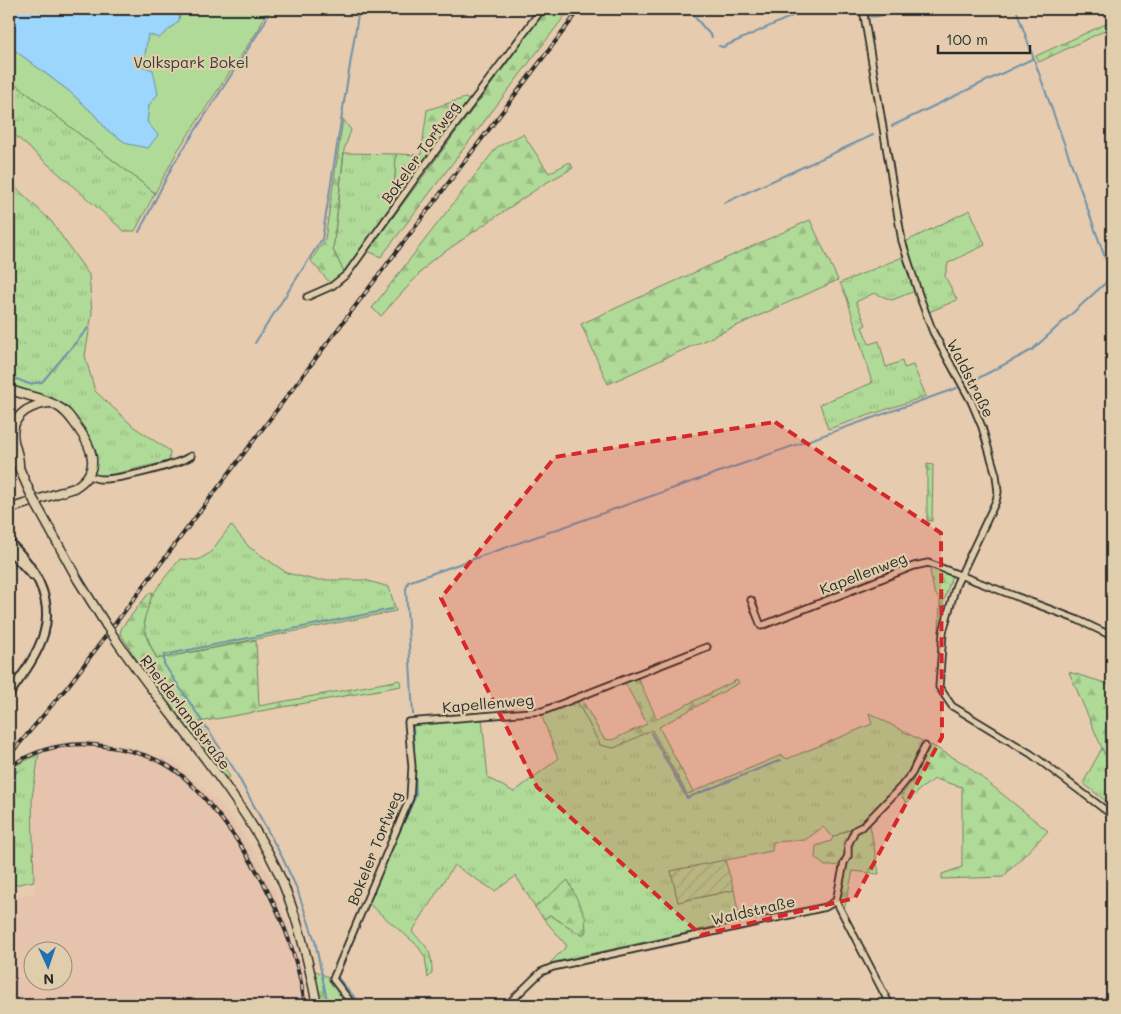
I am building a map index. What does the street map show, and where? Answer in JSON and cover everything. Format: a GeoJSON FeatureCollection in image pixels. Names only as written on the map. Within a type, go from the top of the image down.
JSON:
{"type":"FeatureCollection","features":[{"type":"Feature","properties":{"kind":"main road"},"geometry":{"type":"LineString","coordinates":[[9,389],[51,403],[64,410],[87,440],[92,454],[88,476],[82,483],[74,488],[9,509]]}},
{"type":"Feature","properties":{"kind":"main road"},"geometry":{"type":"LineString","coordinates":[[19,468],[20,459],[13,434],[16,420],[23,411],[31,406],[51,403]]}},
{"type":"Feature","properties":{"kind":"main road","name":"Rheiderlandstraße"},"geometry":{"type":"LineString","coordinates":[[9,445],[34,500],[78,580],[106,625],[237,802],[270,855],[293,912],[317,1005]]}},
{"type":"Feature","properties":{"kind":"main road"},"geometry":{"type":"LineString","coordinates":[[9,516],[22,505]]}},
{"type":"Feature","properties":{"kind":"street","name":"Bokeler Torfweg"},"geometry":{"type":"LineString","coordinates":[[307,297],[332,286],[347,274],[419,173],[542,9]]}},
{"type":"Feature","properties":{"kind":"street","name":"Waldstraße"},"geometry":{"type":"LineString","coordinates":[[863,9],[902,241],[933,332],[971,401],[982,427],[996,475],[998,492],[996,501],[956,585],[943,632],[940,687],[952,706],[1031,754],[1112,816]]}},
{"type":"Feature","properties":{"kind":"street"},"geometry":{"type":"LineString","coordinates":[[88,476],[98,479],[122,476],[181,462],[191,456]]}},
{"type":"Feature","properties":{"kind":"street"},"geometry":{"type":"LineString","coordinates":[[9,541],[30,566],[44,596],[47,615],[44,635],[39,650],[9,694]]}},
{"type":"Feature","properties":{"kind":"street"},"geometry":{"type":"LineString","coordinates":[[9,550],[37,580]]}},
{"type":"Feature","properties":{"kind":"street","name":"Kapellenweg"},"geometry":{"type":"LineString","coordinates":[[751,600],[761,626],[914,566],[928,563],[1078,620],[1112,636]]}},
{"type":"Feature","properties":{"kind":"street","name":"Kapellenweg"},"geometry":{"type":"LineString","coordinates":[[408,722],[543,711],[707,647]]}},
{"type":"Feature","properties":{"kind":"street","name":"Bokeler Torfweg"},"geometry":{"type":"LineString","coordinates":[[353,1005],[332,978],[410,798],[412,767],[408,722]]}},
{"type":"Feature","properties":{"kind":"street"},"geometry":{"type":"LineString","coordinates":[[890,1005],[836,901],[844,863],[848,856],[848,845],[855,830],[863,826],[900,788],[912,773],[925,746]]}},
{"type":"Feature","properties":{"kind":"street","name":"Waldstraße"},"geometry":{"type":"LineString","coordinates":[[506,1005],[542,972],[553,967],[826,907],[836,901]]}},
{"type":"Feature","properties":{"kind":"street"},"geometry":{"type":"LineString","coordinates":[[1106,1005],[1112,1000]]}},
{"type":"Feature","properties":{"kind":"highlighted area"},"geometry":{"type":"Polygon","coordinates":[[[775,422],[941,533],[942,737],[855,898],[701,935],[537,787],[441,598],[555,457],[775,422]]]}},
{"type":"Feature","properties":{"kind":"shaded area"},"geometry":{"type":"Polygon","coordinates":[[[98,740],[125,745],[175,762],[221,805],[267,871],[303,967],[308,1005],[9,1005],[9,899],[35,892],[34,798],[41,749],[51,743],[98,740]]]}},
{"type":"Feature","properties":{"kind":"green space","name":"Volkspark Bokel"},"geometry":{"type":"Polygon","coordinates":[[[182,9],[267,9],[260,27],[178,150],[155,193],[9,79],[9,46],[69,91],[94,114],[107,130],[128,144],[147,122],[149,105],[139,65],[145,55],[148,33],[178,22],[182,9]]]}},
{"type":"Feature","properties":{"kind":"green space"},"geometry":{"type":"Polygon","coordinates":[[[547,9],[570,9],[381,257],[368,251],[547,9]]]}},
{"type":"Feature","properties":{"kind":"green space"},"geometry":{"type":"Polygon","coordinates":[[[1112,21],[1112,27],[1039,62],[1036,56],[1112,21]]]}},
{"type":"Feature","properties":{"kind":"green space"},"geometry":{"type":"Polygon","coordinates":[[[9,79],[155,193],[135,231],[124,231],[9,130],[9,79]]]}},
{"type":"Feature","properties":{"kind":"green space"},"geometry":{"type":"Polygon","coordinates":[[[465,98],[469,100],[394,203],[396,154],[421,155],[427,110],[465,98]]]}},
{"type":"Feature","properties":{"kind":"green space"},"geometry":{"type":"Polygon","coordinates":[[[343,119],[351,130],[344,150],[333,250],[344,272],[331,284],[311,261],[325,239],[343,119]]]}},
{"type":"Feature","properties":{"kind":"green space"},"geometry":{"type":"Polygon","coordinates":[[[523,134],[549,173],[570,162],[573,168],[544,184],[431,261],[381,316],[372,308],[497,147],[523,134]]]}},
{"type":"Feature","properties":{"kind":"green space"},"geometry":{"type":"Polygon","coordinates":[[[344,153],[396,154],[394,203],[344,272],[333,250],[344,153]]]}},
{"type":"Feature","properties":{"kind":"green space"},"geometry":{"type":"Polygon","coordinates":[[[9,181],[51,221],[89,275],[92,313],[85,356],[95,391],[134,427],[170,451],[169,461],[105,476],[97,475],[93,473],[96,453],[91,440],[69,410],[57,401],[9,386],[9,181]]]}},
{"type":"Feature","properties":{"kind":"green space"},"geometry":{"type":"Polygon","coordinates":[[[970,210],[985,245],[948,263],[945,276],[957,300],[929,312],[905,242],[970,210]]]}},
{"type":"Feature","properties":{"kind":"green space"},"geometry":{"type":"Polygon","coordinates":[[[810,220],[838,280],[608,384],[581,324],[810,220]]]}},
{"type":"Feature","properties":{"kind":"green space"},"geometry":{"type":"Polygon","coordinates":[[[905,256],[915,291],[892,300],[874,293],[856,302],[866,325],[862,327],[869,344],[879,341],[886,367],[902,361],[904,368],[913,365],[926,396],[828,429],[820,404],[872,383],[847,298],[840,283],[905,256]]]}},
{"type":"Feature","properties":{"kind":"green space"},"geometry":{"type":"Polygon","coordinates":[[[927,464],[933,465],[932,521],[927,521],[927,464]]]}},
{"type":"Feature","properties":{"kind":"green space"},"geometry":{"type":"Polygon","coordinates":[[[231,525],[249,547],[287,573],[315,580],[365,580],[389,587],[396,611],[157,659],[149,641],[144,622],[152,597],[180,559],[198,560],[210,553],[231,525]]]}},
{"type":"Feature","properties":{"kind":"green space"},"geometry":{"type":"Polygon","coordinates":[[[929,565],[952,575],[943,604],[947,606],[939,634],[940,600],[934,592],[929,565]]]}},
{"type":"Feature","properties":{"kind":"green space"},"geometry":{"type":"Polygon","coordinates":[[[153,592],[144,620],[147,639],[157,659],[256,640],[259,706],[400,680],[401,686],[199,722],[230,777],[223,780],[120,633],[122,627],[149,593],[153,592]]]}},
{"type":"Feature","properties":{"kind":"green space"},"geometry":{"type":"Polygon","coordinates":[[[1069,672],[1112,685],[1112,756],[1105,755],[1069,672]]]}},
{"type":"Feature","properties":{"kind":"green space"},"geometry":{"type":"Polygon","coordinates":[[[638,678],[657,719],[737,680],[739,683],[659,727],[693,792],[687,794],[652,730],[614,748],[600,745],[577,701],[582,700],[604,739],[612,740],[647,724],[625,683],[638,678]]]}},
{"type":"Feature","properties":{"kind":"green space"},"geometry":{"type":"Polygon","coordinates":[[[577,701],[600,745],[614,748],[652,729],[687,794],[782,755],[787,759],[872,724],[869,713],[922,741],[907,773],[893,791],[862,823],[833,837],[823,827],[805,840],[773,842],[772,851],[671,871],[678,902],[734,890],[740,921],[550,963],[567,946],[544,919],[550,915],[582,935],[568,881],[535,907],[516,876],[495,891],[454,865],[412,932],[430,954],[432,973],[428,978],[425,957],[417,945],[369,904],[412,799],[414,766],[411,723],[482,718],[488,778],[514,792],[558,759],[541,714],[577,701]]]}},
{"type":"Feature","properties":{"kind":"green space"},"geometry":{"type":"Polygon","coordinates":[[[931,745],[965,764],[1048,831],[1003,877],[942,879],[942,874],[962,867],[962,787],[935,779],[920,789],[907,803],[901,796],[912,781],[931,745]]]}},
{"type":"Feature","properties":{"kind":"green space"},"geometry":{"type":"Polygon","coordinates":[[[1102,748],[1105,755],[1112,756],[1112,806],[1083,783],[1102,748]]]}},
{"type":"Feature","properties":{"kind":"green space"},"geometry":{"type":"Polygon","coordinates":[[[39,754],[32,798],[34,881],[9,886],[9,771],[39,754]]]}},
{"type":"Feature","properties":{"kind":"green space"},"geometry":{"type":"Polygon","coordinates":[[[870,825],[879,874],[853,871],[844,910],[840,900],[851,846],[857,831],[870,825]]]}},
{"type":"Feature","properties":{"kind":"green space"},"geometry":{"type":"Polygon","coordinates":[[[853,828],[845,843],[845,855],[841,865],[825,866],[815,858],[816,846],[831,841],[833,837],[853,828]]]}},
{"type":"Feature","properties":{"kind":"green space"},"geometry":{"type":"Polygon","coordinates":[[[725,860],[734,890],[678,902],[671,871],[725,860]]]}},
{"type":"Feature","properties":{"kind":"green space"},"geometry":{"type":"Polygon","coordinates":[[[568,880],[585,916],[586,932],[582,935],[550,915],[544,919],[535,907],[568,880]]]}},
{"type":"Feature","properties":{"kind":"green space"},"geometry":{"type":"Polygon","coordinates":[[[314,970],[330,978],[352,1005],[339,1005],[321,1000],[314,970]]]}},
{"type":"Feature","properties":{"kind":"water"},"geometry":{"type":"Polygon","coordinates":[[[9,9],[182,9],[178,22],[159,38],[148,34],[145,55],[139,65],[153,70],[158,94],[149,105],[147,122],[158,135],[148,148],[128,144],[107,130],[94,114],[69,91],[9,46],[9,9]]]}},
{"type":"Feature","properties":{"kind":"waterway"},"geometry":{"type":"LineString","coordinates":[[139,232],[173,165],[264,24],[270,9]]}},
{"type":"Feature","properties":{"kind":"waterway"},"geometry":{"type":"LineString","coordinates":[[255,343],[322,239],[359,9]]}},
{"type":"Feature","properties":{"kind":"waterway"},"geometry":{"type":"LineString","coordinates":[[688,9],[712,37]]}},
{"type":"Feature","properties":{"kind":"waterway"},"geometry":{"type":"LineString","coordinates":[[719,46],[723,47],[808,9]]}},
{"type":"Feature","properties":{"kind":"waterway"},"geometry":{"type":"LineString","coordinates":[[851,9],[869,16],[885,14],[898,9]]}},
{"type":"Feature","properties":{"kind":"waterway"},"geometry":{"type":"LineString","coordinates":[[1016,9],[1112,277]]}},
{"type":"Feature","properties":{"kind":"waterway"},"geometry":{"type":"LineString","coordinates":[[892,126],[1034,58]]}},
{"type":"Feature","properties":{"kind":"waterway"},"geometry":{"type":"LineString","coordinates":[[724,203],[873,135]]}},
{"type":"Feature","properties":{"kind":"waterway"},"geometry":{"type":"LineString","coordinates":[[971,382],[1032,350],[1112,277]]}},
{"type":"Feature","properties":{"kind":"waterway"},"geometry":{"type":"LineString","coordinates":[[9,376],[29,384],[42,382],[89,327]]}},
{"type":"Feature","properties":{"kind":"waterway"},"geometry":{"type":"LineString","coordinates":[[413,715],[406,589],[408,582],[957,388]]}},
{"type":"Feature","properties":{"kind":"waterway"},"geometry":{"type":"LineString","coordinates":[[328,1005],[315,941],[297,889],[282,857],[234,769],[164,664],[164,655],[392,609]]}},
{"type":"Feature","properties":{"kind":"waterway"},"geometry":{"type":"LineString","coordinates":[[384,866],[416,795],[413,726]]}},
{"type":"Feature","properties":{"kind":"waterway"},"geometry":{"type":"LineString","coordinates":[[651,733],[687,798],[781,760]]}},
{"type":"Feature","properties":{"kind":"waterway"},"geometry":{"type":"LineString","coordinates":[[9,780],[17,771]]}},
{"type":"Feature","properties":{"kind":"waterway"},"geometry":{"type":"LineString","coordinates":[[337,974],[338,978],[361,1005]]}},
{"type":"Feature","properties":{"kind":"waterway"},"geometry":{"type":"LineString","coordinates":[[1096,1005],[1112,992]]}},
{"type":"Feature","properties":{"kind":"railway"},"geometry":{"type":"LineString","coordinates":[[9,756],[68,686],[580,9]]}},
{"type":"Feature","properties":{"kind":"railway"},"geometry":{"type":"LineString","coordinates":[[9,767],[32,754],[57,747],[83,744],[118,748],[141,754],[163,763],[178,773],[199,792],[223,821],[265,885],[286,931],[294,955],[305,1005]]}}]}
